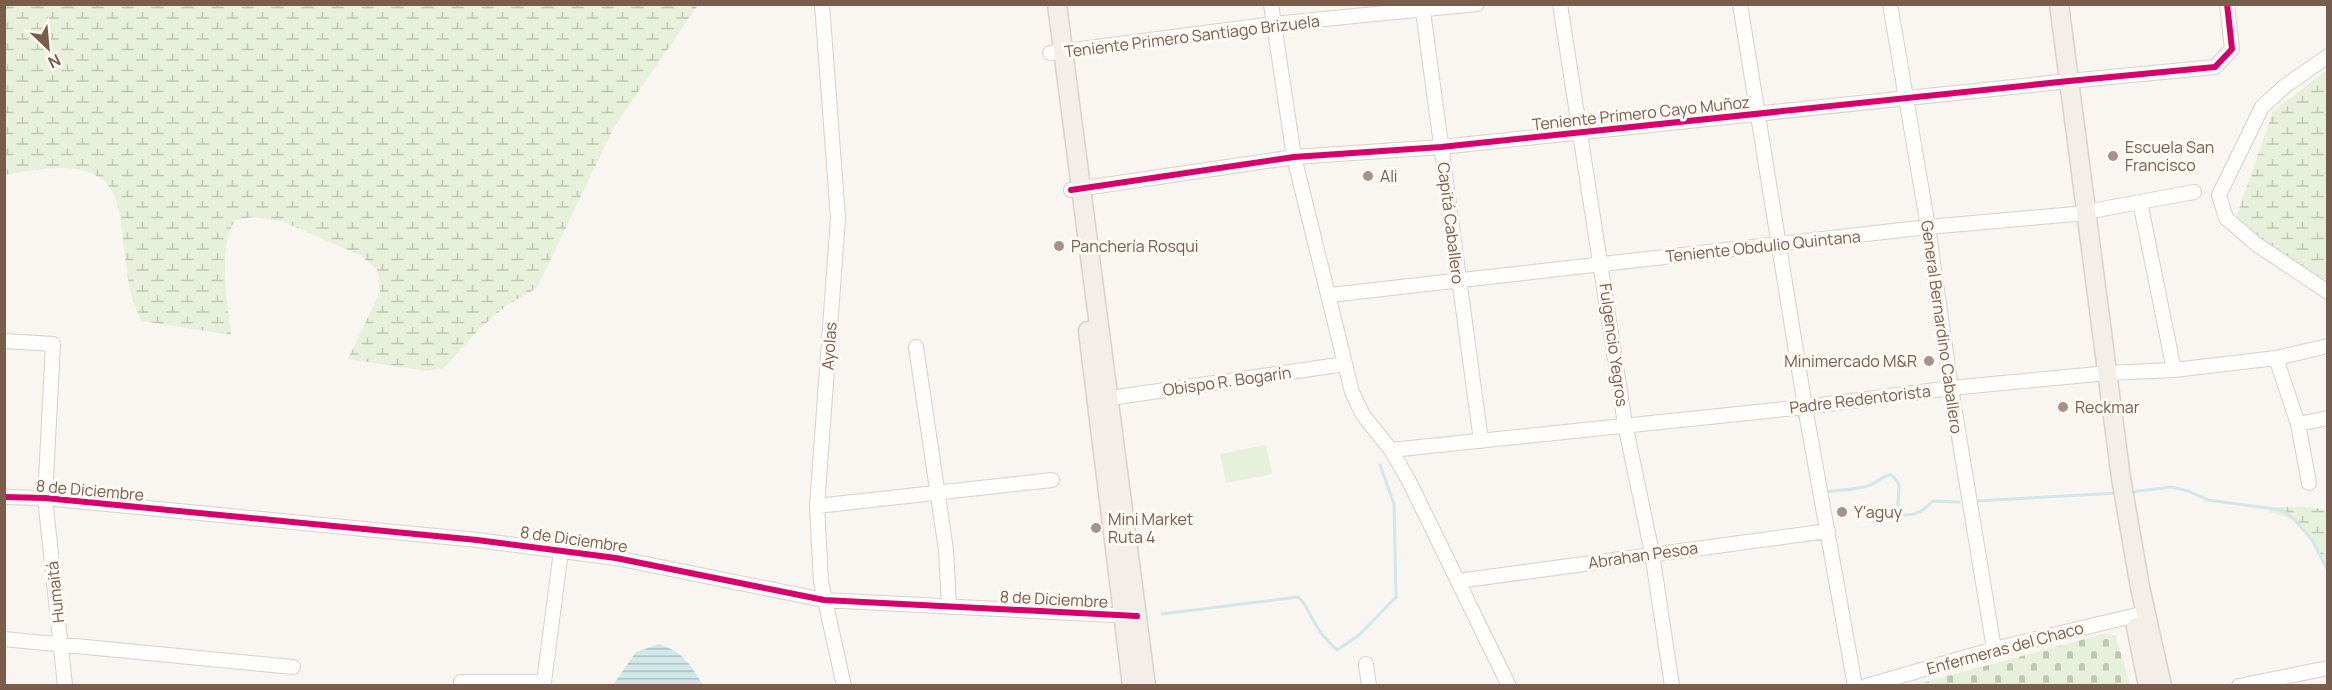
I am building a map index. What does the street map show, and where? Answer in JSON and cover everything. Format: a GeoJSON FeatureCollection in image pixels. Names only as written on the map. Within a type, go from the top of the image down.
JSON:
{"type":"FeatureCollection","features":[{"type":"Feature","properties":{"kind":"main road"},"geometry":{"type":"LineString","coordinates":[[1047,4],[1110,398],[1130,616],[1132,686]]}},
{"type":"Feature","properties":{"kind":"main road"},"geometry":{"type":"LineString","coordinates":[[1056,52],[1057,4]]}},
{"type":"Feature","properties":{"kind":"main road"},"geometry":{"type":"LineString","coordinates":[[2047,4],[2064,81]]}},
{"type":"Feature","properties":{"kind":"main road"},"geometry":{"type":"LineString","coordinates":[[2059,4],[2064,81],[2080,213],[2117,480],[2140,614],[2148,686]]}},
{"type":"Feature","properties":{"kind":"main road"},"geometry":{"type":"LineString","coordinates":[[1077,189],[1130,616],[1146,686]]}},
{"type":"Feature","properties":{"kind":"main road"},"geometry":{"type":"LineString","coordinates":[[2140,614],[2162,686]]}},
{"type":"Feature","properties":{"kind":"street","name":"Ayolas"},"geometry":{"type":"LineString","coordinates":[[822,4],[838,218],[818,506],[821,582],[844,686]]}},
{"type":"Feature","properties":{"kind":"street"},"geometry":{"type":"LineString","coordinates":[[1271,4],[1294,157],[1330,295],[1352,392],[1363,415],[1391,450],[1409,481],[1509,686]]}},
{"type":"Feature","properties":{"kind":"street","name":"Teniente Primero Santiago Brizuela"},"geometry":{"type":"LineString","coordinates":[[1056,52],[1273,24],[1477,4]]}},
{"type":"Feature","properties":{"kind":"street","name":"Fulgencio Yegros"},"geometry":{"type":"LineString","coordinates":[[1560,4],[1602,263],[1625,424],[1652,553],[1672,686]]}},
{"type":"Feature","properties":{"kind":"street"},"geometry":{"type":"LineString","coordinates":[[1740,4],[1805,407],[1855,686]]}},
{"type":"Feature","properties":{"kind":"street","name":"General Bernardino Caballero"},"geometry":{"type":"LineString","coordinates":[[1890,4],[1929,227],[1951,388],[1994,649]]}},
{"type":"Feature","properties":{"kind":"street","name":"Teniente Primero Cayo Muñoz"},"geometry":{"type":"LineString","coordinates":[[1077,189],[1294,157],[1441,147],[2064,81],[2215,68],[2232,49],[2227,4]]}},
{"type":"Feature","properties":{"kind":"street","name":"Capitá Caballero"},"geometry":{"type":"LineString","coordinates":[[1423,8],[1481,441]]}},
{"type":"Feature","properties":{"kind":"street"},"geometry":{"type":"LineString","coordinates":[[2328,56],[2285,86],[2262,107],[2219,195],[2226,218],[2256,244],[2328,292]]}},
{"type":"Feature","properties":{"kind":"street","name":"Teniente Obdulio Quintana"},"geometry":{"type":"LineString","coordinates":[[1330,295],[1929,227],[2080,213],[2194,192]]}},
{"type":"Feature","properties":{"kind":"street"},"geometry":{"type":"LineString","coordinates":[[2140,202],[2174,370]]}},
{"type":"Feature","properties":{"kind":"street","name":"Humaitá"},"geometry":{"type":"LineString","coordinates":[[4,341],[53,344],[45,498],[65,686]]}},
{"type":"Feature","properties":{"kind":"street","name":"Padre Redentorista"},"geometry":{"type":"LineString","coordinates":[[1391,450],[1805,407],[1951,388],[2174,370],[2276,358],[2328,346]]}},
{"type":"Feature","properties":{"kind":"street"},"geometry":{"type":"LineString","coordinates":[[916,347],[946,550],[949,607]]}},
{"type":"Feature","properties":{"kind":"street"},"geometry":{"type":"LineString","coordinates":[[2276,358],[2298,424],[2309,483]]}},
{"type":"Feature","properties":{"kind":"street","name":"Obispo R. Bogarín"},"geometry":{"type":"LineString","coordinates":[[1110,398],[1345,364]]}},
{"type":"Feature","properties":{"kind":"street"},"geometry":{"type":"LineString","coordinates":[[2298,424],[2328,418]]}},
{"type":"Feature","properties":{"kind":"street"},"geometry":{"type":"LineString","coordinates":[[818,506],[1052,480]]}},
{"type":"Feature","properties":{"kind":"street","name":"8 de Diciembre"},"geometry":{"type":"LineString","coordinates":[[4,497],[45,498],[477,540],[615,558],[824,600],[1130,616]]}},
{"type":"Feature","properties":{"kind":"street","name":"Abrahan Pesoa"},"geometry":{"type":"LineString","coordinates":[[1458,581],[1828,531]]}},
{"type":"Feature","properties":{"kind":"street"},"geometry":{"type":"LineString","coordinates":[[461,682],[544,682],[561,551]]}},
{"type":"Feature","properties":{"kind":"street","name":"Enfermeras del Chaco"},"geometry":{"type":"LineString","coordinates":[[1866,686],[1994,649],[2140,614]]}},
{"type":"Feature","properties":{"kind":"street"},"geometry":{"type":"LineString","coordinates":[[4,639],[293,667]]}},
{"type":"Feature","properties":{"kind":"street"},"geometry":{"type":"LineString","coordinates":[[1366,664],[1369,686]]}},
{"type":"Feature","properties":{"kind":"street"},"geometry":{"type":"LineString","coordinates":[[2239,686],[2328,668]]}},
{"type":"Feature","properties":{"kind":"green space"},"geometry":{"type":"Polygon","coordinates":[[[5,4],[698,5],[614,127],[537,288],[507,305],[479,329],[444,368],[427,371],[348,359],[380,292],[378,271],[360,255],[281,221],[253,217],[235,220],[226,245],[225,260],[231,335],[142,321],[129,287],[117,203],[106,183],[81,170],[66,168],[50,168],[5,175],[5,4]]]}},
{"type":"Feature","properties":{"kind":"green space"},"geometry":{"type":"Polygon","coordinates":[[[2327,70],[2327,285],[2257,245],[2236,218],[2273,111],[2327,70]]]}},
{"type":"Feature","properties":{"kind":"green space"},"geometry":{"type":"Polygon","coordinates":[[[1266,445],[1272,474],[1226,483],[1220,454],[1266,445]]]}},
{"type":"Feature","properties":{"kind":"green space"},"geometry":{"type":"Polygon","coordinates":[[[2274,507],[2308,507],[2327,510],[2327,571],[2310,535],[2305,529],[2284,516],[2268,512],[2274,507]]]}},
{"type":"Feature","properties":{"kind":"green space"},"geometry":{"type":"Polygon","coordinates":[[[2107,633],[2116,636],[2130,685],[1914,685],[2107,633]]]}},
{"type":"Feature","properties":{"kind":"water"},"geometry":{"type":"Polygon","coordinates":[[[659,644],[680,655],[703,685],[613,685],[636,652],[659,644]]]}},
{"type":"Feature","properties":{"kind":"waterway"},"geometry":{"type":"LineString","coordinates":[[1798,412],[1802,425]]}},
{"type":"Feature","properties":{"kind":"waterway"},"geometry":{"type":"LineString","coordinates":[[1162,614],[1298,597],[1305,604],[1320,631],[1337,650],[1358,636],[1396,597],[1394,504],[1380,465]]}},
{"type":"Feature","properties":{"kind":"waterway"},"geometry":{"type":"LineString","coordinates":[[1825,492],[1865,487],[1892,475],[1899,484],[1898,504],[1903,515],[1920,512],[1933,501],[1959,502]]}},
{"type":"Feature","properties":{"kind":"waterway"},"geometry":{"type":"LineString","coordinates":[[2131,492],[2172,487],[2208,500],[2282,510],[2295,520],[2312,540],[2328,571]]}},
{"type":"Feature","properties":{"kind":"waterway"},"geometry":{"type":"LineString","coordinates":[[1976,501],[2118,493]]}},
{"type":"Feature","properties":{"kind":"cycle path"},"geometry":{"type":"LineString","coordinates":[[1071,190],[1294,157],[1441,147],[2215,67],[2232,49],[2227,4]]}},
{"type":"Feature","properties":{"kind":"cycle path"},"geometry":{"type":"LineString","coordinates":[[4,497],[45,498],[477,540],[616,558],[824,600],[1137,616]]}},
{"type":"Feature","properties":{"kind":"place","name":"Escuela San Francisco"},"geometry":{"type":"Point","coordinates":[2113,156]}},
{"type":"Feature","properties":{"kind":"place","name":"Ali"},"geometry":{"type":"Point","coordinates":[1368,176]}},
{"type":"Feature","properties":{"kind":"place","name":"Panchería Rosqui"},"geometry":{"type":"Point","coordinates":[1059,246]}},
{"type":"Feature","properties":{"kind":"place","name":"Minimercado M&R"},"geometry":{"type":"Point","coordinates":[1929,361]}},
{"type":"Feature","properties":{"kind":"place","name":"Reckmar"},"geometry":{"type":"Point","coordinates":[2063,407]}},
{"type":"Feature","properties":{"kind":"place","name":"Y'aguy"},"geometry":{"type":"Point","coordinates":[1842,512]}},
{"type":"Feature","properties":{"kind":"place","name":"Mini Market Ruta 4"},"geometry":{"type":"Point","coordinates":[1096,528]}}]}
